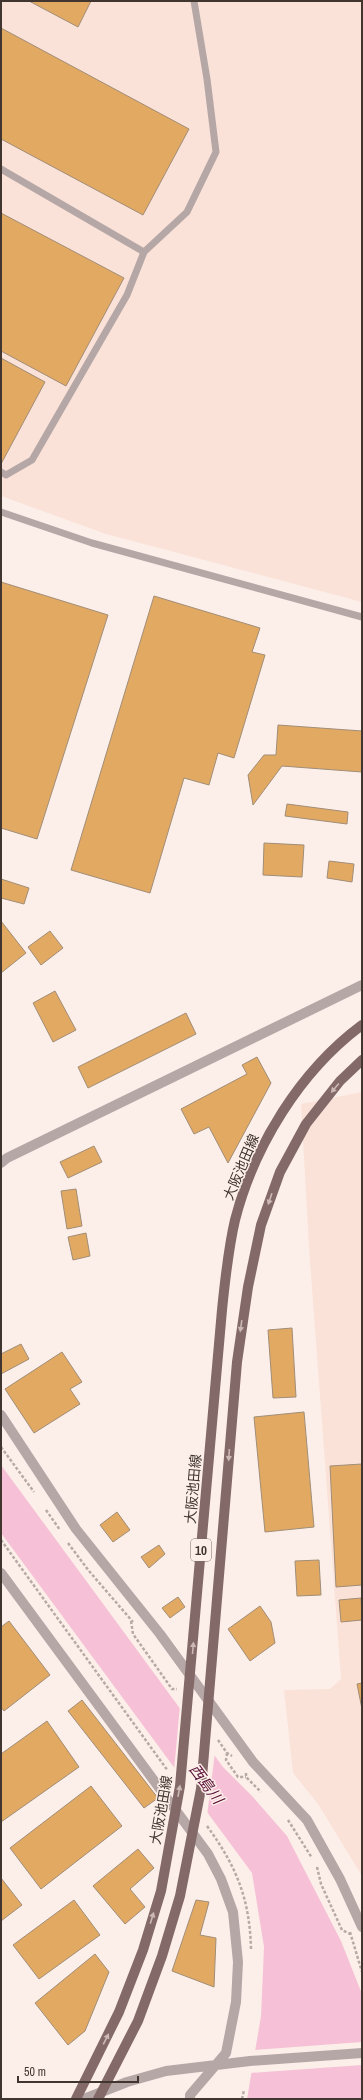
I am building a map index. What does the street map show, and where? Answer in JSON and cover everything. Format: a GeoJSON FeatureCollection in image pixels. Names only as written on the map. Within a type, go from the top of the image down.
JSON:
{"type":"FeatureCollection","features":[{"type":"Feature","properties":{"kind":"main road","name":"大阪池田線"},"geometry":{"type":"LineString","coordinates":[[76,2099],[119,2012],[143,1950],[161,1891],[180,1786],[222,1310],[228,1257],[236,1220],[253,1168],[280,1117],[317,1068],[337,1046],[362,1025]]}},
{"type":"Feature","properties":{"kind":"main road","name":"10"},"geometry":{"type":"LineString","coordinates":[[98,2099],[138,2021],[162,1956],[180,1896],[199,1796],[237,1362],[246,1294],[261,1225],[280,1172],[306,1124],[340,1081],[362,1060]]}},
{"type":"Feature","properties":{"kind":"street"},"geometry":{"type":"LineString","coordinates":[[1,1163],[14,1154],[362,985]]}},
{"type":"Feature","properties":{"kind":"street"},"geometry":{"type":"LineString","coordinates":[[1,1415],[76,1529],[160,1634],[253,1762],[307,1820],[340,1879],[362,1927]]}},
{"type":"Feature","properties":{"kind":"street"},"geometry":{"type":"LineString","coordinates":[[1,1573],[208,1854],[221,1879],[233,1912],[238,1962],[236,2002],[226,2053],[190,2095],[190,2099]]}},
{"type":"Feature","properties":{"kind":"street"},"geometry":{"type":"LineString","coordinates":[[84,2099],[127,2082],[166,2071],[250,2061],[362,2053]]}},
{"type":"Feature","properties":{"kind":"lane"},"geometry":{"type":"LineString","coordinates":[[1,472],[6,475],[32,460],[127,295],[144,252],[187,212],[216,152],[207,79],[194,1]]}},
{"type":"Feature","properties":{"kind":"lane"},"geometry":{"type":"LineString","coordinates":[[1,169],[144,252]]}},
{"type":"Feature","properties":{"kind":"lane"},"geometry":{"type":"LineString","coordinates":[[1,512],[92,543],[362,617]]}},
{"type":"Feature","properties":{"kind":"path"},"geometry":{"type":"LineString","coordinates":[[131,1621],[133,1634],[172,1689],[182,1690]]}},
{"type":"Feature","properties":{"kind":"path"},"geometry":{"type":"LineString","coordinates":[[227,1753],[226,1760],[238,1777],[246,1777]]}},
{"type":"Feature","properties":{"kind":"path"},"geometry":{"type":"LineString","coordinates":[[317,1867],[321,1884],[342,1930],[350,1934],[362,1972]]}},
{"type":"Feature","properties":{"kind":"path"},"geometry":{"type":"LineString","coordinates":[[242,2099],[244,2090]]}},
{"type":"Feature","properties":{"kind":"shaded area"},"geometry":{"type":"Polygon","coordinates":[[[1,1],[362,1],[362,602],[106,534],[1,496],[1,1]]]}},
{"type":"Feature","properties":{"kind":"shaded area"},"geometry":{"type":"Polygon","coordinates":[[[362,1092],[362,1876],[318,1804],[293,1773],[284,1690],[330,1689],[341,1679],[309,1248],[301,1104],[362,1092]]]}},
{"type":"Feature","properties":{"kind":"water","name":"西島川"},"geometry":{"type":"Polygon","coordinates":[[[1,1465],[223,1767],[253,1797],[287,1836],[341,1941],[362,1994],[362,2099],[247,2099],[261,2016],[264,1947],[252,1873],[1,1533],[1,1465]]]}},
{"type":"Feature","properties":{"kind":"pier"},"geometry":{"type":"Polygon","coordinates":[[[180,1705],[215,1752],[207,1816],[174,1771],[180,1705]]]}},
{"type":"Feature","properties":{"kind":"pier"},"geometry":{"type":"Polygon","coordinates":[[[362,2042],[362,2065],[250,2073],[254,2050],[362,2042]]]}},
{"type":"Feature","properties":{"kind":"building"},"geometry":{"type":"Polygon","coordinates":[[[29,1],[91,1],[78,27],[29,1]]]}},
{"type":"Feature","properties":{"kind":"building"},"geometry":{"type":"Polygon","coordinates":[[[1,28],[189,129],[143,215],[1,139],[1,28]]]}},
{"type":"Feature","properties":{"kind":"building"},"geometry":{"type":"Polygon","coordinates":[[[1,213],[124,278],[66,386],[1,351],[1,213]]]}},
{"type":"Feature","properties":{"kind":"building"},"geometry":{"type":"Polygon","coordinates":[[[1,358],[45,382],[1,464],[1,358]]]}},
{"type":"Feature","properties":{"kind":"building"},"geometry":{"type":"Polygon","coordinates":[[[1,582],[108,615],[37,839],[1,828],[1,582]]]}},
{"type":"Feature","properties":{"kind":"building"},"geometry":{"type":"Polygon","coordinates":[[[154,596],[260,628],[252,652],[265,655],[234,758],[218,753],[209,785],[184,778],[150,893],[71,870],[154,596]]]}},
{"type":"Feature","properties":{"kind":"building"},"geometry":{"type":"Polygon","coordinates":[[[278,725],[362,731],[362,772],[282,766],[253,805],[248,775],[264,755],[276,755],[278,725]]]}},
{"type":"Feature","properties":{"kind":"building"},"geometry":{"type":"Polygon","coordinates":[[[287,804],[348,812],[347,824],[285,816],[287,804]]]}},
{"type":"Feature","properties":{"kind":"building"},"geometry":{"type":"Polygon","coordinates":[[[264,843],[304,845],[302,877],[263,875],[264,843]]]}},
{"type":"Feature","properties":{"kind":"building"},"geometry":{"type":"Polygon","coordinates":[[[329,861],[354,864],[352,882],[327,878],[329,861]]]}},
{"type":"Feature","properties":{"kind":"building"},"geometry":{"type":"Polygon","coordinates":[[[1,879],[29,888],[24,904],[1,898],[1,879]]]}},
{"type":"Feature","properties":{"kind":"building"},"geometry":{"type":"Polygon","coordinates":[[[1,921],[26,953],[1,973],[1,921]]]}},
{"type":"Feature","properties":{"kind":"building"},"geometry":{"type":"Polygon","coordinates":[[[50,931],[63,948],[41,965],[28,947],[50,931]]]}},
{"type":"Feature","properties":{"kind":"building"},"geometry":{"type":"Polygon","coordinates":[[[55,991],[76,1030],[53,1042],[33,1003],[55,991]]]}},
{"type":"Feature","properties":{"kind":"building"},"geometry":{"type":"Polygon","coordinates":[[[186,1013],[196,1034],[88,1088],[78,1067],[186,1013]]]}},
{"type":"Feature","properties":{"kind":"building"},"geometry":{"type":"Polygon","coordinates":[[[257,1057],[271,1083],[228,1163],[209,1127],[194,1134],[181,1109],[247,1074],[242,1065],[257,1057]]]}},
{"type":"Feature","properties":{"kind":"building"},"geometry":{"type":"Polygon","coordinates":[[[94,1146],[102,1162],[68,1178],[60,1162],[94,1146]]]}},
{"type":"Feature","properties":{"kind":"building"},"geometry":{"type":"Polygon","coordinates":[[[76,1189],[82,1226],[67,1229],[61,1191],[76,1189]]]}},
{"type":"Feature","properties":{"kind":"building"},"geometry":{"type":"Polygon","coordinates":[[[86,1233],[90,1256],[73,1260],[68,1237],[86,1233]]]}},
{"type":"Feature","properties":{"kind":"building"},"geometry":{"type":"Polygon","coordinates":[[[292,1328],[296,1397],[273,1398],[268,1330],[292,1328]]]}},
{"type":"Feature","properties":{"kind":"building"},"geometry":{"type":"Polygon","coordinates":[[[21,1344],[29,1359],[1,1374],[1,1354],[21,1344]]]}},
{"type":"Feature","properties":{"kind":"building"},"geometry":{"type":"Polygon","coordinates":[[[62,1352],[82,1382],[70,1389],[80,1404],[34,1433],[5,1389],[62,1352]]]}},
{"type":"Feature","properties":{"kind":"building"},"geometry":{"type":"Polygon","coordinates":[[[304,1412],[314,1527],[265,1532],[254,1417],[304,1412]]]}},
{"type":"Feature","properties":{"kind":"building"},"geometry":{"type":"Polygon","coordinates":[[[362,1464],[362,1585],[336,1587],[330,1466],[362,1464]]]}},
{"type":"Feature","properties":{"kind":"building"},"geometry":{"type":"Polygon","coordinates":[[[117,1512],[130,1530],[113,1542],[100,1525],[117,1512]]]}},
{"type":"Feature","properties":{"kind":"building"},"geometry":{"type":"Polygon","coordinates":[[[159,1545],[165,1554],[149,1568],[141,1557],[159,1545]]]}},
{"type":"Feature","properties":{"kind":"building"},"geometry":{"type":"Polygon","coordinates":[[[319,1560],[321,1595],[297,1596],[295,1561],[319,1560]]]}},
{"type":"Feature","properties":{"kind":"building"},"geometry":{"type":"Polygon","coordinates":[[[178,1597],[185,1607],[170,1618],[162,1608],[178,1597]]]}},
{"type":"Feature","properties":{"kind":"building"},"geometry":{"type":"Polygon","coordinates":[[[361,1598],[362,1620],[341,1622],[339,1600],[361,1598]]]}},
{"type":"Feature","properties":{"kind":"building"},"geometry":{"type":"Polygon","coordinates":[[[260,1606],[271,1622],[275,1643],[250,1661],[228,1629],[260,1606]]]}},
{"type":"Feature","properties":{"kind":"building"},"geometry":{"type":"Polygon","coordinates":[[[9,1621],[50,1675],[4,1711],[1,1707],[1,1627],[9,1621]]]}},
{"type":"Feature","properties":{"kind":"building"},"geometry":{"type":"Polygon","coordinates":[[[362,1683],[362,1709],[357,1684],[362,1683]]]}},
{"type":"Feature","properties":{"kind":"building"},"geometry":{"type":"Polygon","coordinates":[[[82,1700],[158,1798],[144,1808],[68,1711],[82,1700]]]}},
{"type":"Feature","properties":{"kind":"building"},"geometry":{"type":"Polygon","coordinates":[[[47,1721],[79,1767],[1,1822],[1,1754],[47,1721]]]}},
{"type":"Feature","properties":{"kind":"building"},"geometry":{"type":"Polygon","coordinates":[[[91,1786],[122,1826],[41,1889],[10,1848],[91,1786]]]}},
{"type":"Feature","properties":{"kind":"building"},"geometry":{"type":"Polygon","coordinates":[[[138,1849],[154,1868],[130,1889],[145,1907],[125,1924],[93,1886],[138,1849]]]}},
{"type":"Feature","properties":{"kind":"building"},"geometry":{"type":"Polygon","coordinates":[[[1,1878],[22,1905],[1,1921],[1,1878]]]}},
{"type":"Feature","properties":{"kind":"building"},"geometry":{"type":"Polygon","coordinates":[[[74,1900],[100,1935],[39,1979],[13,1945],[74,1900]]]}},
{"type":"Feature","properties":{"kind":"building"},"geometry":{"type":"Polygon","coordinates":[[[196,1900],[209,1902],[200,1935],[216,1938],[214,1987],[172,1971],[196,1900]]]}},
{"type":"Feature","properties":{"kind":"building"},"geometry":{"type":"Polygon","coordinates":[[[95,1954],[109,1972],[85,2031],[68,2045],[35,2003],[95,1954]]]}}]}
